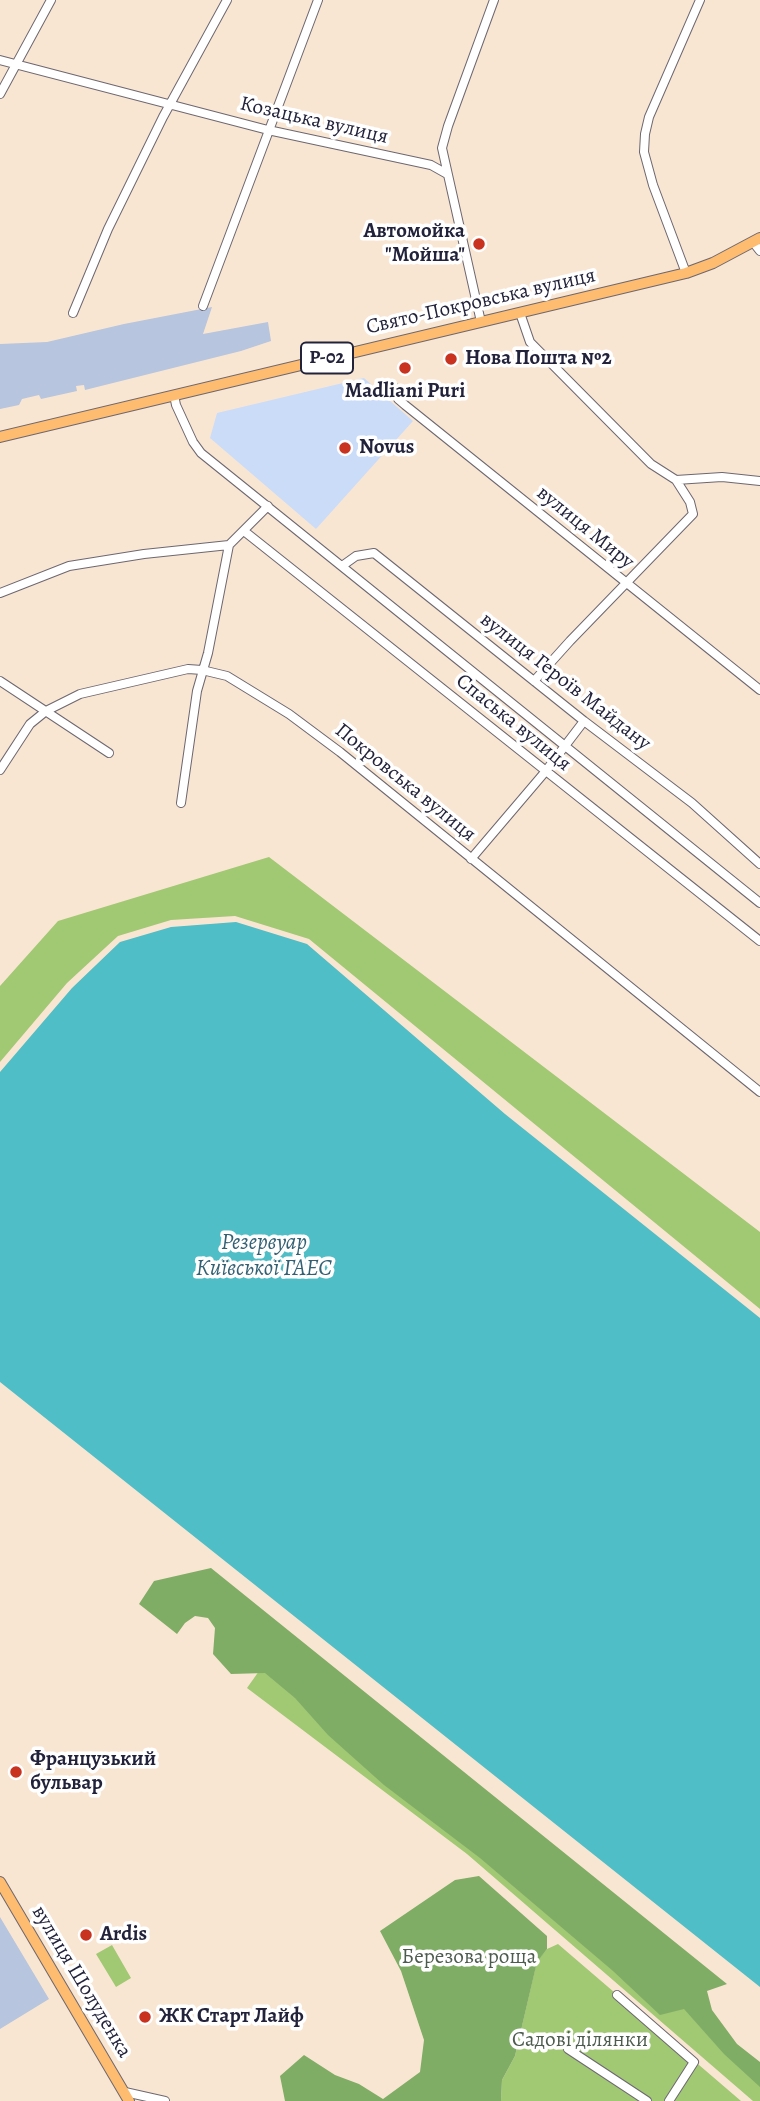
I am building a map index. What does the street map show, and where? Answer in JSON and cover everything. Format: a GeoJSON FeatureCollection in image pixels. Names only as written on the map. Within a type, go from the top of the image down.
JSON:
{"type":"FeatureCollection","features":[{"type":"Feature","properties":{"kind":"main road","name":"Свято-Покровська вулиця"},"geometry":{"type":"LineString","coordinates":[[0,437],[686,273],[758,244]]}},
{"type":"Feature","properties":{"kind":"main road","name":"вулиця Шолуденка"},"geometry":{"type":"LineString","coordinates":[[0,1882],[127,2096]]}},
{"type":"Feature","properties":{"kind":"street"},"geometry":{"type":"LineString","coordinates":[[0,94],[51,0]]}},
{"type":"Feature","properties":{"kind":"street"},"geometry":{"type":"LineString","coordinates":[[73,313],[108,229],[227,0]]}},
{"type":"Feature","properties":{"kind":"street"},"geometry":{"type":"LineString","coordinates":[[203,306],[318,0]]}},
{"type":"Feature","properties":{"kind":"street"},"geometry":{"type":"LineString","coordinates":[[481,322],[442,148],[494,0]]}},
{"type":"Feature","properties":{"kind":"street"},"geometry":{"type":"LineString","coordinates":[[686,273],[653,186],[644,152],[649,117],[700,0]]}},
{"type":"Feature","properties":{"kind":"street","name":"Козацька вулиця"},"geometry":{"type":"LineString","coordinates":[[0,60],[268,130],[431,165],[447,174]]}},
{"type":"Feature","properties":{"kind":"street"},"geometry":{"type":"LineString","coordinates":[[520,313],[530,342],[540,354],[651,464],[676,480],[690,502],[693,514],[569,640],[534,681]]}},
{"type":"Feature","properties":{"kind":"street","name":"вулиця Миру"},"geometry":{"type":"LineString","coordinates":[[395,388],[398,399],[405,405],[760,691]]}},
{"type":"Feature","properties":{"kind":"street","name":"Спаська вулиця"},"geometry":{"type":"LineString","coordinates":[[174,395],[193,442],[201,453],[760,903]]}},
{"type":"Feature","properties":{"kind":"street"},"geometry":{"type":"LineString","coordinates":[[676,480],[722,477],[760,481]]}},
{"type":"Feature","properties":{"kind":"street"},"geometry":{"type":"LineString","coordinates":[[181,803],[197,691],[229,545],[268,506]]}},
{"type":"Feature","properties":{"kind":"street","name":"Спаська вулиця"},"geometry":{"type":"LineString","coordinates":[[244,531],[760,942]]}},
{"type":"Feature","properties":{"kind":"street"},"geometry":{"type":"LineString","coordinates":[[0,593],[69,566],[144,554],[229,545]]}},
{"type":"Feature","properties":{"kind":"street","name":"вулиця Героїв Майдану"},"geometry":{"type":"LineString","coordinates":[[342,566],[356,556],[374,553],[584,721],[692,803],[760,864]]}},
{"type":"Feature","properties":{"kind":"street","name":"Покровська вулиця"},"geometry":{"type":"LineString","coordinates":[[0,770],[30,724],[46,711],[80,694],[187,669],[227,676],[289,714],[760,1092]]}},
{"type":"Feature","properties":{"kind":"street"},"geometry":{"type":"LineString","coordinates":[[0,681],[109,753]]}},
{"type":"Feature","properties":{"kind":"street"},"geometry":{"type":"LineString","coordinates":[[471,859],[545,772],[584,721]]}},
{"type":"Feature","properties":{"kind":"street"},"geometry":{"type":"LineString","coordinates":[[617,1995],[694,2062],[669,2101]]}},
{"type":"Feature","properties":{"kind":"street"},"geometry":{"type":"LineString","coordinates":[[568,2049],[647,2101]]}},
{"type":"Feature","properties":{"kind":"street"},"geometry":{"type":"LineString","coordinates":[[127,2096],[165,2101]]}},
{"type":"Feature","properties":{"kind":"shaded area"},"geometry":{"type":"Polygon","coordinates":[[[212,307],[203,334],[268,322],[271,341],[85,390],[84,385],[76,386],[77,391],[41,399],[39,395],[22,399],[19,405],[0,409],[0,344],[47,342],[212,307]]]}},
{"type":"Feature","properties":{"kind":"shaded area"},"geometry":{"type":"Polygon","coordinates":[[[364,378],[413,421],[316,529],[210,438],[217,413],[364,378]]]}},
{"type":"Feature","properties":{"kind":"shaded area"},"geometry":{"type":"Polygon","coordinates":[[[0,1917],[49,1999],[0,2029],[0,1917]]]}},
{"type":"Feature","properties":{"kind":"green space"},"geometry":{"type":"Polygon","coordinates":[[[269,857],[760,1232],[760,1309],[309,939],[235,916],[171,920],[118,936],[67,983],[0,1062],[0,986],[58,921],[269,857]]]}},
{"type":"Feature","properties":{"kind":"green space"},"geometry":{"type":"Polygon","coordinates":[[[211,1568],[727,1984],[707,1991],[712,2010],[737,2044],[760,2062],[760,2087],[724,2054],[684,2009],[660,2015],[613,1971],[480,1858],[384,1785],[328,1735],[295,1698],[265,1673],[231,1674],[213,1654],[215,1628],[208,1618],[195,1616],[185,1623],[177,1634],[139,1604],[154,1581],[211,1568]]]}},
{"type":"Feature","properties":{"kind":"green space"},"geometry":{"type":"Polygon","coordinates":[[[264,1664],[760,2063],[760,2101],[753,2101],[467,1854],[247,1688],[264,1664]]]}},
{"type":"Feature","properties":{"kind":"green space","name":"Березова роща"},"geometry":{"type":"Polygon","coordinates":[[[479,1876],[547,1936],[547,1949],[537,1962],[515,2056],[502,2080],[501,2101],[285,2101],[280,2076],[304,2055],[335,2075],[359,2084],[383,2099],[420,2072],[424,2040],[401,1971],[380,1931],[455,1880],[479,1876]]]}},
{"type":"Feature","properties":{"kind":"green space","name":"Садові ділянки"},"geometry":{"type":"Polygon","coordinates":[[[558,1944],[741,2101],[501,2101],[502,2080],[515,2056],[537,1961],[547,1949],[558,1944]]]}},
{"type":"Feature","properties":{"kind":"green space"},"geometry":{"type":"Polygon","coordinates":[[[112,1945],[131,1978],[116,1987],[96,1954],[112,1945]]]}},
{"type":"Feature","properties":{"kind":"water","name":"Резервуар Київської ГАЕС"},"geometry":{"type":"Polygon","coordinates":[[[236,922],[307,944],[505,1114],[760,1318],[760,1987],[0,1382],[0,1072],[72,988],[120,942],[171,927],[236,922]]]}},
{"type":"Feature","properties":{"kind":"place","name":"Автомойка \"Мойша\""},"geometry":{"type":"Point","coordinates":[479,244]}},
{"type":"Feature","properties":{"kind":"place","name":"Нова Пошта №2"},"geometry":{"type":"Point","coordinates":[451,359]}},
{"type":"Feature","properties":{"kind":"place","name":"Madliani Puri"},"geometry":{"type":"Point","coordinates":[405,368]}},
{"type":"Feature","properties":{"kind":"place","name":"Novus"},"geometry":{"type":"Point","coordinates":[345,448]}},
{"type":"Feature","properties":{"kind":"place","name":"Французький бульвар"},"geometry":{"type":"Point","coordinates":[16,1772]}},
{"type":"Feature","properties":{"kind":"place","name":"Ardis"},"geometry":{"type":"Point","coordinates":[86,1935]}},
{"type":"Feature","properties":{"kind":"place","name":"ЖК Старт Лайф"},"geometry":{"type":"Point","coordinates":[145,2017]}}]}
